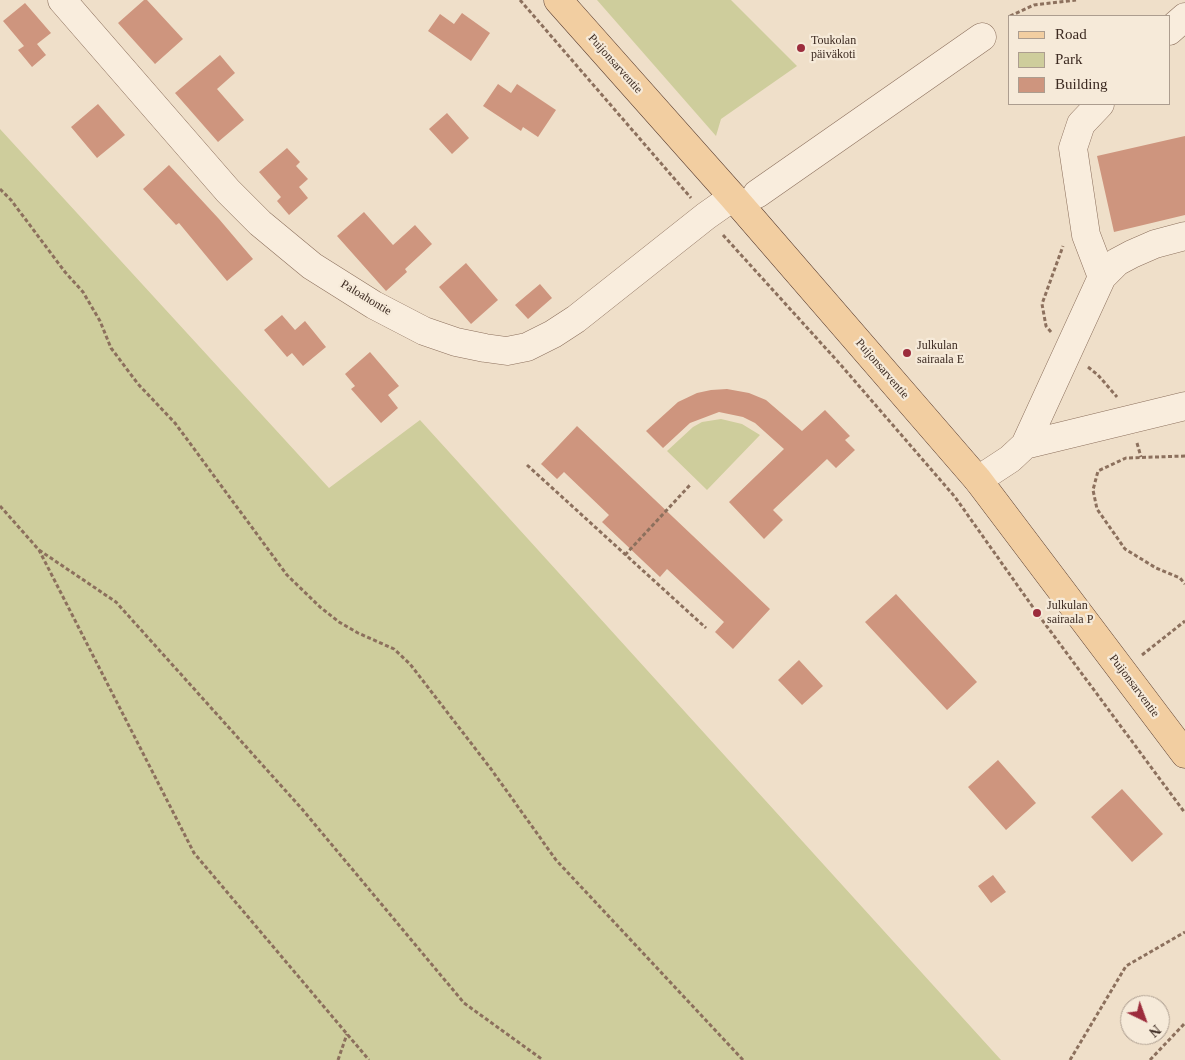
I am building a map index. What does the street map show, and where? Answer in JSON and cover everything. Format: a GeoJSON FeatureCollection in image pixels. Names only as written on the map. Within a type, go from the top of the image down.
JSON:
{"type":"FeatureCollection","features":[{"type":"Feature","properties":{"kind":"main road","name":"Puijonsarventie"},"geometry":{"type":"LineString","coordinates":[[558,0],[745,196],[978,480],[1185,754]]}},
{"type":"Feature","properties":{"kind":"street","name":"Paloahontie"},"geometry":{"type":"LineString","coordinates":[[62,0],[228,191],[260,223],[312,266],[374,305],[424,330],[456,342],[507,350],[527,346],[553,334],[576,319],[706,216],[745,196],[982,37]]}},
{"type":"Feature","properties":{"kind":"street"},"geometry":{"type":"LineString","coordinates":[[1170,30],[1185,17]]}},
{"type":"Feature","properties":{"kind":"street"},"geometry":{"type":"LineString","coordinates":[[1099,105],[1081,124],[1073,148],[1086,235],[1102,277]]}},
{"type":"Feature","properties":{"kind":"street"},"geometry":{"type":"LineString","coordinates":[[978,480],[1010,459],[1025,445],[1102,277],[1117,262],[1132,254],[1155,244],[1185,236]]}},
{"type":"Feature","properties":{"kind":"street"},"geometry":{"type":"LineString","coordinates":[[1025,445],[1185,406]]}},
{"type":"Feature","properties":{"kind":"path"},"geometry":{"type":"LineString","coordinates":[[520,0],[706,216],[840,364],[955,497],[1037,613],[1185,813]]}},
{"type":"Feature","properties":{"kind":"path"},"geometry":{"type":"LineString","coordinates":[[1012,15],[1034,5],[1076,0]]}},
{"type":"Feature","properties":{"kind":"path"},"geometry":{"type":"LineString","coordinates":[[0,189],[11,200],[65,272],[83,292],[100,321],[111,348],[138,384],[175,423],[287,575],[320,607],[339,622],[358,633],[394,648],[410,664],[491,769],[556,860],[743,1060]]}},
{"type":"Feature","properties":{"kind":"path"},"geometry":{"type":"LineString","coordinates":[[1185,456],[1126,458],[1098,471],[1093,490],[1097,509],[1125,549],[1156,568],[1180,578],[1185,584]]}},
{"type":"Feature","properties":{"kind":"path"},"geometry":{"type":"LineString","coordinates":[[527,465],[706,628]]}},
{"type":"Feature","properties":{"kind":"path"},"geometry":{"type":"LineString","coordinates":[[625,555],[690,485]]}},
{"type":"Feature","properties":{"kind":"path"},"geometry":{"type":"LineString","coordinates":[[0,506],[39,550],[194,852],[369,1060]]}},
{"type":"Feature","properties":{"kind":"path"},"geometry":{"type":"LineString","coordinates":[[39,550],[116,602],[302,809],[464,1003],[543,1060]]}},
{"type":"Feature","properties":{"kind":"path"},"geometry":{"type":"LineString","coordinates":[[1142,655],[1185,621]]}},
{"type":"Feature","properties":{"kind":"path"},"geometry":{"type":"LineString","coordinates":[[1070,1060],[1126,966],[1185,932]]}},
{"type":"Feature","properties":{"kind":"path"},"geometry":{"type":"LineString","coordinates":[[1150,1060],[1185,1023]]}},
{"type":"Feature","properties":{"kind":"path"},"geometry":{"type":"LineString","coordinates":[[338,1060],[347,1034]]}},
{"type":"Feature","properties":{"kind":"green space"},"geometry":{"type":"Polygon","coordinates":[[[597,0],[731,0],[797,66],[721,119],[716,136],[597,0]]]}},
{"type":"Feature","properties":{"kind":"green space"},"geometry":{"type":"Polygon","coordinates":[[[0,129],[329,488],[420,420],[1001,1060],[0,1060],[0,129]]]}},
{"type":"Feature","properties":{"kind":"green space"},"geometry":{"type":"Polygon","coordinates":[[[721,419],[742,424],[760,435],[707,490],[667,451],[693,427],[702,422],[721,419]]]}},
{"type":"Feature","properties":{"kind":"building"},"geometry":{"type":"Polygon","coordinates":[[[144,0],[147,0],[183,39],[155,64],[118,23],[144,0]]]}},
{"type":"Feature","properties":{"kind":"building"},"geometry":{"type":"Polygon","coordinates":[[[25,3],[51,33],[37,44],[46,55],[32,67],[18,50],[24,46],[3,21],[25,3]]]}},
{"type":"Feature","properties":{"kind":"building"},"geometry":{"type":"Polygon","coordinates":[[[462,13],[490,33],[471,61],[428,31],[440,14],[454,24],[462,13]]]}},
{"type":"Feature","properties":{"kind":"building"},"geometry":{"type":"Polygon","coordinates":[[[220,55],[235,73],[217,89],[244,120],[218,142],[175,93],[220,55]]]}},
{"type":"Feature","properties":{"kind":"building"},"geometry":{"type":"Polygon","coordinates":[[[498,84],[511,93],[517,84],[556,110],[538,137],[523,127],[521,131],[483,106],[498,84]]]}},
{"type":"Feature","properties":{"kind":"building"},"geometry":{"type":"Polygon","coordinates":[[[98,104],[125,135],[97,158],[71,127],[98,104]]]}},
{"type":"Feature","properties":{"kind":"building"},"geometry":{"type":"Polygon","coordinates":[[[447,113],[469,138],[452,154],[429,129],[447,113]]]}},
{"type":"Feature","properties":{"kind":"building"},"geometry":{"type":"Polygon","coordinates":[[[1185,136],[1185,215],[1114,232],[1097,156],[1185,136]]]}},
{"type":"Feature","properties":{"kind":"building"},"geometry":{"type":"Polygon","coordinates":[[[287,148],[300,162],[296,166],[308,179],[299,187],[308,198],[289,215],[277,201],[281,197],[259,172],[287,148]]]}},
{"type":"Feature","properties":{"kind":"building"},"geometry":{"type":"Polygon","coordinates":[[[169,165],[253,259],[227,281],[179,223],[176,225],[143,189],[169,165]]]}},
{"type":"Feature","properties":{"kind":"building"},"geometry":{"type":"Polygon","coordinates":[[[364,212],[393,245],[415,225],[432,244],[405,269],[407,272],[386,291],[337,236],[364,212]]]}},
{"type":"Feature","properties":{"kind":"building"},"geometry":{"type":"Polygon","coordinates":[[[466,263],[498,300],[471,324],[439,287],[466,263]]]}},
{"type":"Feature","properties":{"kind":"building"},"geometry":{"type":"Polygon","coordinates":[[[540,284],[552,298],[528,319],[515,305],[540,284]]]}},
{"type":"Feature","properties":{"kind":"building"},"geometry":{"type":"Polygon","coordinates":[[[282,315],[295,330],[305,321],[326,347],[303,366],[292,353],[287,357],[264,330],[282,315]]]}},
{"type":"Feature","properties":{"kind":"building"},"geometry":{"type":"Polygon","coordinates":[[[370,352],[399,386],[388,395],[398,408],[381,423],[351,389],[355,386],[345,374],[370,352]]]}},
{"type":"Feature","properties":{"kind":"building"},"geometry":{"type":"Polygon","coordinates":[[[727,389],[749,393],[766,400],[802,431],[825,410],[850,436],[845,440],[855,450],[836,468],[827,459],[773,510],[783,520],[764,539],[729,502],[784,449],[755,423],[743,417],[719,412],[690,423],[663,448],[646,431],[678,402],[697,393],[727,389]]]}},
{"type":"Feature","properties":{"kind":"building"},"geometry":{"type":"Polygon","coordinates":[[[577,426],[770,609],[733,649],[715,632],[724,622],[667,569],[660,577],[602,522],[609,515],[564,472],[557,479],[541,464],[577,426]]]}},
{"type":"Feature","properties":{"kind":"building"},"geometry":{"type":"Polygon","coordinates":[[[896,594],[977,682],[947,710],[865,622],[896,594]]]}},
{"type":"Feature","properties":{"kind":"building"},"geometry":{"type":"Polygon","coordinates":[[[799,660],[823,686],[802,705],[778,680],[799,660]]]}},
{"type":"Feature","properties":{"kind":"building"},"geometry":{"type":"Polygon","coordinates":[[[998,760],[1036,803],[1006,830],[968,787],[998,760]]]}},
{"type":"Feature","properties":{"kind":"building"},"geometry":{"type":"Polygon","coordinates":[[[1122,789],[1163,834],[1132,862],[1091,817],[1122,789]]]}},
{"type":"Feature","properties":{"kind":"building"},"geometry":{"type":"Polygon","coordinates":[[[993,875],[1006,892],[991,903],[978,886],[993,875]]]}},
{"type":"Feature","properties":{"kind":"place","name":"Toukolan päiväkoti"},"geometry":{"type":"Point","coordinates":[801,48]}},
{"type":"Feature","properties":{"kind":"place","name":"Julkulan sairaala E"},"geometry":{"type":"Point","coordinates":[907,353]}},
{"type":"Feature","properties":{"kind":"place","name":"Julkulan sairaala P"},"geometry":{"type":"Point","coordinates":[1037,613]}}]}
